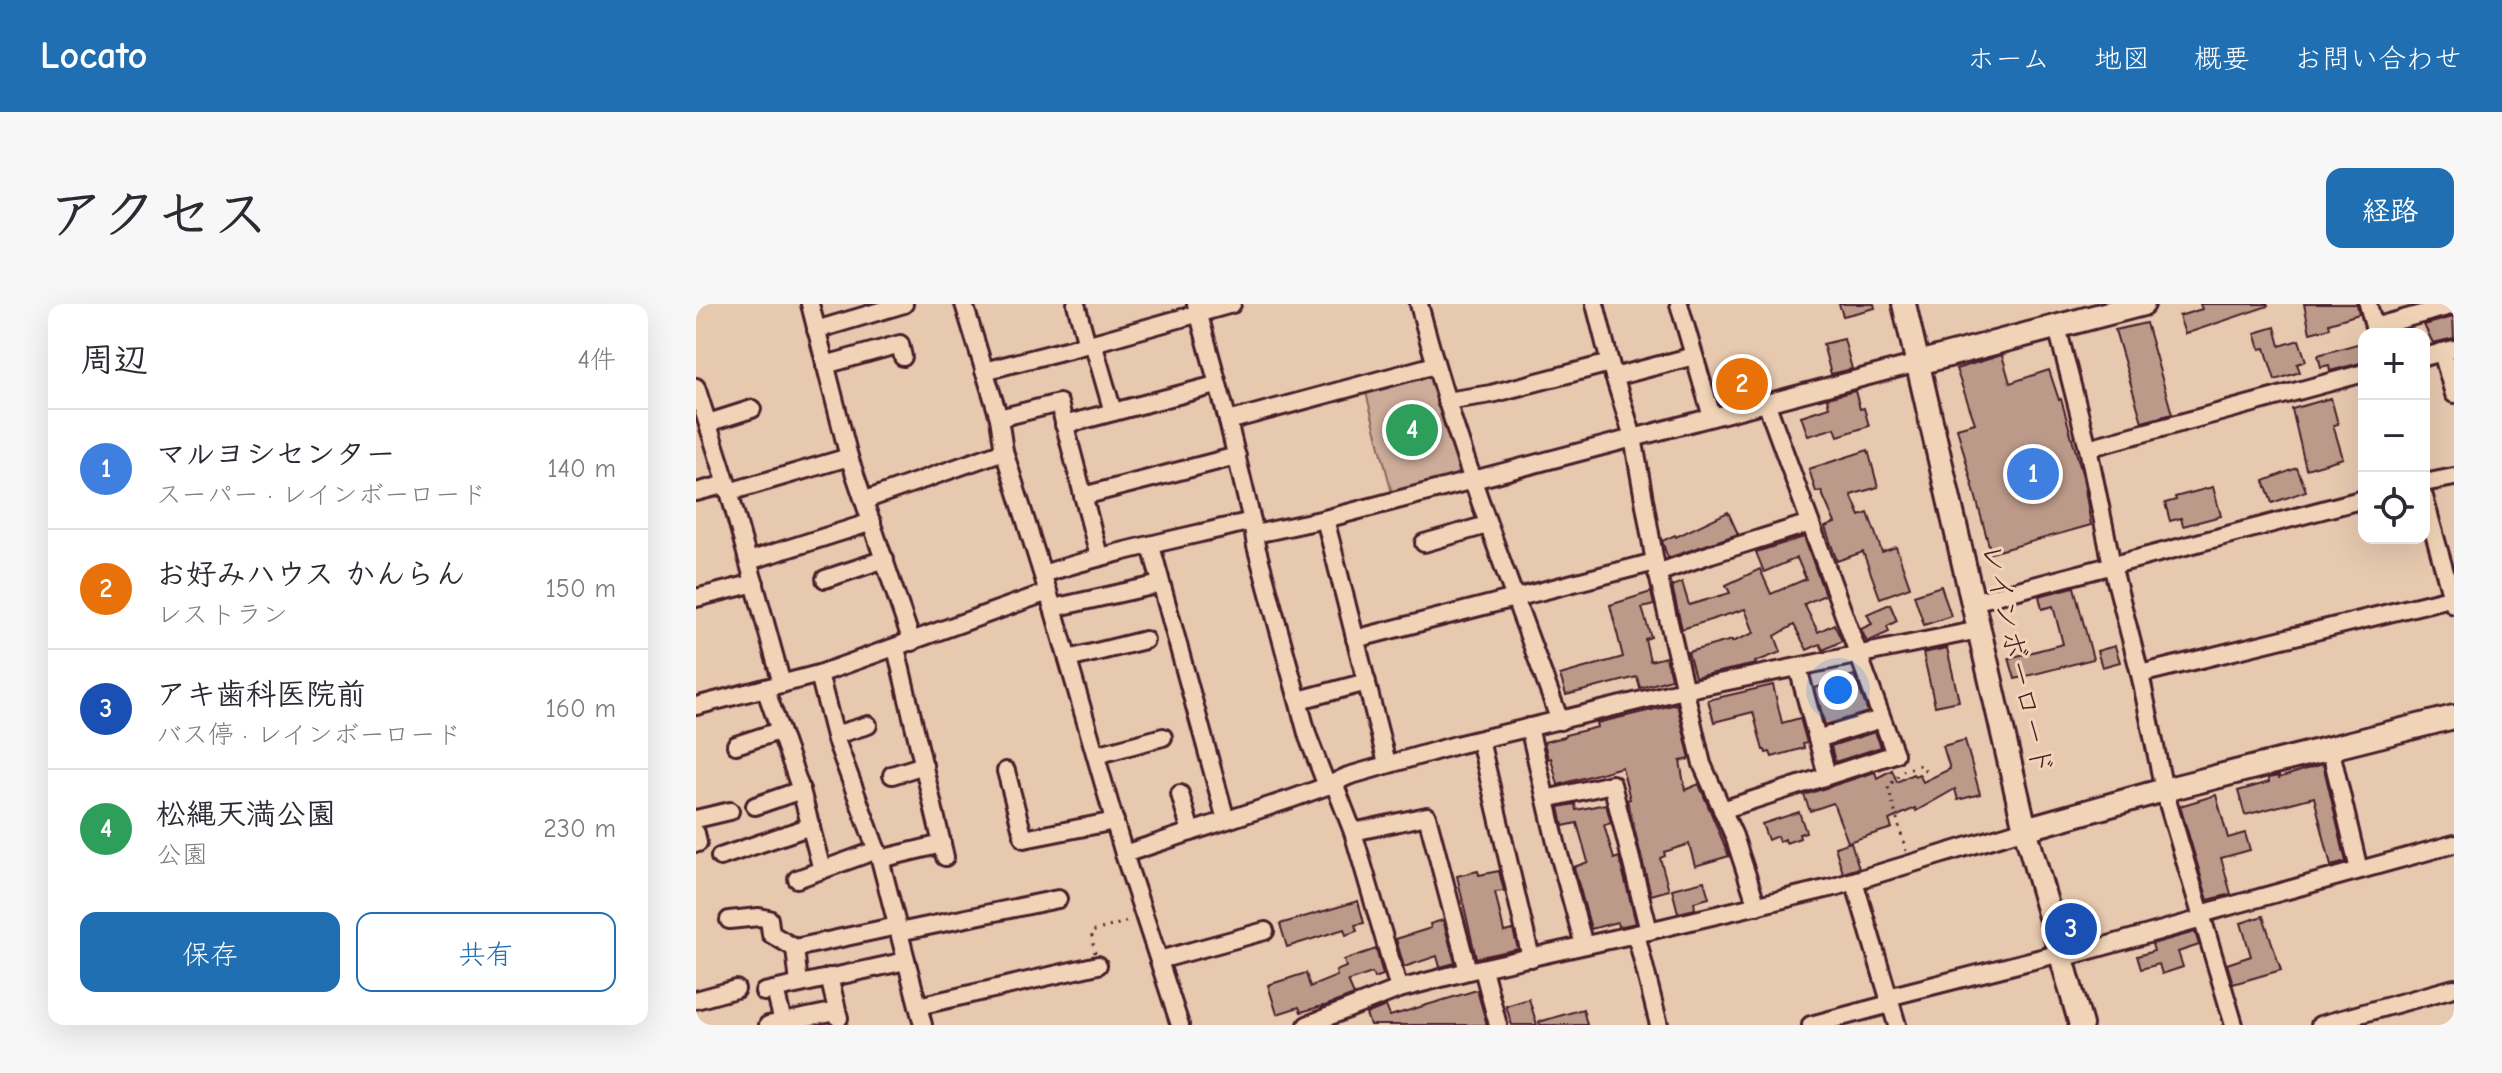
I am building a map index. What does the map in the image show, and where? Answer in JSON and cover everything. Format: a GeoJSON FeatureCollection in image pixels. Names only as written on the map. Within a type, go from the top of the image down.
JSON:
{"type":"FeatureCollection","features":[{"type":"Feature","properties":{"kind":"street"},"geometry":{"type":"LineString","coordinates":[[810,304],[849,457],[912,642]]}},
{"type":"Feature","properties":{"kind":"street"},"geometry":{"type":"LineString","coordinates":[[816,330],[904,304]]}},
{"type":"Feature","properties":{"kind":"street"},"geometry":{"type":"LineString","coordinates":[[964,304],[999,418],[1004,451],[1124,854],[1180,1025]]}},
{"type":"Feature","properties":{"kind":"street"},"geometry":{"type":"LineString","coordinates":[[1076,304],[1113,412]]}},
{"type":"Feature","properties":{"kind":"street"},"geometry":{"type":"LineString","coordinates":[[984,371],[1090,344],[1198,308],[1232,304]]}},
{"type":"Feature","properties":{"kind":"street"},"geometry":{"type":"LineString","coordinates":[[1419,304],[1446,401],[1487,525],[1560,721]]}},
{"type":"Feature","properties":{"kind":"street"},"geometry":{"type":"LineString","coordinates":[[1595,304],[1633,437],[1656,568],[1702,764],[1734,836],[1757,906]]}},
{"type":"Feature","properties":{"kind":"street"},"geometry":{"type":"LineString","coordinates":[[1679,304],[1712,417]]}},
{"type":"Feature","properties":{"kind":"street","name":"レインボーロード"},"geometry":{"type":"LineString","coordinates":[[1904,304],[2025,829],[2081,1025]]}},
{"type":"Feature","properties":{"kind":"street"},"geometry":{"type":"LineString","coordinates":[[1043,574],[1099,556],[1254,527],[1325,519],[1918,363],[2069,318],[2143,304]]}},
{"type":"Feature","properties":{"kind":"street"},"geometry":{"type":"LineString","coordinates":[[2368,304],[2374,328]]}},
{"type":"Feature","properties":{"kind":"street"},"geometry":{"type":"LineString","coordinates":[[2381,328],[2454,305]]}},
{"type":"Feature","properties":{"kind":"street"},"geometry":{"type":"LineString","coordinates":[[1198,308],[1308,737],[1353,832],[1399,989]]}},
{"type":"Feature","properties":{"kind":"street"},"geometry":{"type":"LineString","coordinates":[[2069,318],[2088,448],[2164,790],[2234,1025]]}},
{"type":"Feature","properties":{"kind":"street"},"geometry":{"type":"LineString","coordinates":[[825,365],[900,344],[903,357]]}},
{"type":"Feature","properties":{"kind":"street"},"geometry":{"type":"LineString","coordinates":[[2448,351],[2454,394]]}},
{"type":"Feature","properties":{"kind":"street"},"geometry":{"type":"LineString","coordinates":[[1446,401],[1694,356]]}},
{"type":"Feature","properties":{"kind":"street"},"geometry":{"type":"LineString","coordinates":[[1228,421],[1435,365]]}},
{"type":"Feature","properties":{"kind":"street"},"geometry":{"type":"LineString","coordinates":[[2088,448],[2358,375]]}},
{"type":"Feature","properties":{"kind":"street"},"geometry":{"type":"LineString","coordinates":[[1064,425],[1216,385]]}},
{"type":"Feature","properties":{"kind":"street"},"geometry":{"type":"LineString","coordinates":[[696,387],[728,488],[782,684]]}},
{"type":"Feature","properties":{"kind":"street"},"geometry":{"type":"LineString","coordinates":[[1722,810],[1895,754],[1766,402]]}},
{"type":"Feature","properties":{"kind":"street"},"geometry":{"type":"LineString","coordinates":[[999,418],[1059,403],[1099,556]]}},
{"type":"Feature","properties":{"kind":"street"},"geometry":{"type":"LineString","coordinates":[[703,414],[752,409]]}},
{"type":"Feature","properties":{"kind":"street"},"geometry":{"type":"LineString","coordinates":[[865,500],[1004,451]]}},
{"type":"Feature","properties":{"kind":"street"},"geometry":{"type":"LineString","coordinates":[[1083,496],[1237,456]]}},
{"type":"Feature","properties":{"kind":"street"},"geometry":{"type":"LineString","coordinates":[[696,492],[728,488],[849,457]]}},
{"type":"Feature","properties":{"kind":"street"},"geometry":{"type":"LineString","coordinates":[[2430,482],[2454,477]]}},
{"type":"Feature","properties":{"kind":"street"},"geometry":{"type":"LineString","coordinates":[[1973,602],[2358,501]]}},
{"type":"Feature","properties":{"kind":"street"},"geometry":{"type":"LineString","coordinates":[[2140,674],[2453,600],[2430,518]]}},
{"type":"Feature","properties":{"kind":"street"},"geometry":{"type":"LineString","coordinates":[[1325,519],[1387,763]]}},
{"type":"Feature","properties":{"kind":"street"},"geometry":{"type":"LineString","coordinates":[[749,561],[872,522]]}},
{"type":"Feature","properties":{"kind":"street"},"geometry":{"type":"LineString","coordinates":[[1355,639],[1711,554],[1810,523]]}},
{"type":"Feature","properties":{"kind":"street"},"geometry":{"type":"LineString","coordinates":[[1424,543],[1487,525]]}},
{"type":"Feature","properties":{"kind":"street"},"geometry":{"type":"LineString","coordinates":[[1151,546],[1226,820]]}},
{"type":"Feature","properties":{"kind":"street"},"geometry":{"type":"LineString","coordinates":[[825,579],[885,559]]}},
{"type":"Feature","properties":{"kind":"street"},"geometry":{"type":"LineString","coordinates":[[696,598],[755,583]]}},
{"type":"Feature","properties":{"kind":"street"},"geometry":{"type":"LineString","coordinates":[[696,706],[819,674],[1050,600],[1161,584]]}},
{"type":"Feature","properties":{"kind":"street"},"geometry":{"type":"LineString","coordinates":[[1124,854],[1387,763],[1684,690],[1979,630]]}},
{"type":"Feature","properties":{"kind":"street"},"geometry":{"type":"LineString","coordinates":[[1068,659],[1145,640]]}},
{"type":"Feature","properties":{"kind":"street"},"geometry":{"type":"LineString","coordinates":[[797,879],[879,854],[944,850],[896,648]]}},
{"type":"Feature","properties":{"kind":"street"},"geometry":{"type":"LineString","coordinates":[[1798,668],[1827,775]]}},
{"type":"Feature","properties":{"kind":"street"},"geometry":{"type":"LineString","coordinates":[[819,674],[835,735],[879,854],[923,1025]]}},
{"type":"Feature","properties":{"kind":"street"},"geometry":{"type":"LineString","coordinates":[[1299,700],[1367,682]]}},
{"type":"Feature","properties":{"kind":"street"},"geometry":{"type":"LineString","coordinates":[[765,688],[801,790],[822,870]]}},
{"type":"Feature","properties":{"kind":"street"},"geometry":{"type":"LineString","coordinates":[[1307,1025],[1399,989],[1854,881],[2164,790],[2454,717]]}},
{"type":"Feature","properties":{"kind":"street"},"geometry":{"type":"LineString","coordinates":[[1817,739],[1881,719]]}},
{"type":"Feature","properties":{"kind":"street"},"geometry":{"type":"LineString","coordinates":[[835,735],[868,725]]}},
{"type":"Feature","properties":{"kind":"street"},"geometry":{"type":"LineString","coordinates":[[1529,727],[1584,945]]}},
{"type":"Feature","properties":{"kind":"street"},"geometry":{"type":"LineString","coordinates":[[736,745],[779,731]]}},
{"type":"Feature","properties":{"kind":"street"},"geometry":{"type":"LineString","coordinates":[[1096,755],[1163,737]]}},
{"type":"Feature","properties":{"kind":"street"},"geometry":{"type":"LineString","coordinates":[[1480,740],[1531,958]]}},
{"type":"Feature","properties":{"kind":"street"},"geometry":{"type":"LineString","coordinates":[[2330,747],[2359,870]]}},
{"type":"Feature","properties":{"kind":"street"},"geometry":{"type":"LineString","coordinates":[[892,775],[924,765]]}},
{"type":"Feature","properties":{"kind":"street"},"geometry":{"type":"LineString","coordinates":[[1006,771],[1024,839],[1115,821]]}},
{"type":"Feature","properties":{"kind":"street"},"geometry":{"type":"LineString","coordinates":[[1546,799],[1612,784],[1659,1025]]}},
{"type":"Feature","properties":{"kind":"street"},"geometry":{"type":"LineString","coordinates":[[755,806],[801,790]]}},
{"type":"Feature","properties":{"kind":"street"},"geometry":{"type":"LineString","coordinates":[[1180,794],[1191,832]]}},
{"type":"Feature","properties":{"kind":"street"},"geometry":{"type":"LineString","coordinates":[[696,819],[730,811]]}},
{"type":"Feature","properties":{"kind":"street"},"geometry":{"type":"LineString","coordinates":[[1353,832],[1427,816],[1475,970],[1498,1025]]}},
{"type":"Feature","properties":{"kind":"street"},"geometry":{"type":"LineString","coordinates":[[720,857],[811,826]]}},
{"type":"Feature","properties":{"kind":"street"},"geometry":{"type":"LineString","coordinates":[[1811,1025],[1889,1000],[2061,956],[2454,844]]}},
{"type":"Feature","properties":{"kind":"street"},"geometry":{"type":"LineString","coordinates":[[1854,881],[1897,1025]]}},
{"type":"Feature","properties":{"kind":"street"},"geometry":{"type":"LineString","coordinates":[[729,920],[769,919],[771,934],[795,948],[1058,899]]}},
{"type":"Feature","properties":{"kind":"street"},"geometry":{"type":"LineString","coordinates":[[1159,960],[1265,931]]}},
{"type":"Feature","properties":{"kind":"street"},"geometry":{"type":"LineString","coordinates":[[795,948],[799,984]]}},
{"type":"Feature","properties":{"kind":"street"},"geometry":{"type":"LineString","coordinates":[[829,977],[838,1016],[775,1023],[769,991],[829,977],[906,961]]}},
{"type":"Feature","properties":{"kind":"street"},"geometry":{"type":"LineString","coordinates":[[918,1006],[1098,965]]}},
{"type":"Feature","properties":{"kind":"street"},"geometry":{"type":"LineString","coordinates":[[2320,1025],[2454,988]]}},
{"type":"Feature","properties":{"kind":"street"},"geometry":{"type":"LineString","coordinates":[[696,1000],[736,989]]}},
{"type":"Feature","properties":{"kind":"path"},"geometry":{"type":"LineString","coordinates":[[1909,864],[1888,787],[1903,771],[1920,765],[1927,772]]}},
{"type":"Feature","properties":{"kind":"path"},"geometry":{"type":"LineString","coordinates":[[1098,965],[1091,932],[1144,916]]}},
{"type":"Feature","properties":{"kind":"shaded area"},"geometry":{"type":"Polygon","coordinates":[[[1426,374],[1434,377],[1459,470],[1456,477],[1392,493],[1365,389],[1426,374]]]}},
{"type":"Feature","properties":{"kind":"building"},"geometry":{"type":"Polygon","coordinates":[[[1839,304],[1874,304],[1875,308],[1843,316],[1839,304]]]}},
{"type":"Feature","properties":{"kind":"building"},"geometry":{"type":"Polygon","coordinates":[[[2200,304],[2268,306],[2185,334],[2179,316],[2202,309],[2200,304]]]}},
{"type":"Feature","properties":{"kind":"building"},"geometry":{"type":"Polygon","coordinates":[[[2304,304],[2357,304],[2359,314],[2329,323],[2330,328],[2310,333],[2304,304]]]}},
{"type":"Feature","properties":{"kind":"building"},"geometry":{"type":"Polygon","coordinates":[[[2453,317],[2454,338],[2433,343],[2430,328],[2424,325],[2453,317]]]}},
{"type":"Feature","properties":{"kind":"building"},"geometry":{"type":"Polygon","coordinates":[[[2146,323],[2172,414],[2142,422],[2115,330],[2146,323]]]}},
{"type":"Feature","properties":{"kind":"building"},"geometry":{"type":"Polygon","coordinates":[[[2275,327],[2280,346],[2299,340],[2306,361],[2297,364],[2300,372],[2275,380],[2265,348],[2260,349],[2255,333],[2275,327]]]}},
{"type":"Feature","properties":{"kind":"building"},"geometry":{"type":"Polygon","coordinates":[[[1844,339],[1852,369],[1831,374],[1823,344],[1844,339]]]}},
{"type":"Feature","properties":{"kind":"building"},"geometry":{"type":"Polygon","coordinates":[[[2358,344],[2358,364],[2330,371],[2329,365],[2321,367],[2318,355],[2358,344]]]}},
{"type":"Feature","properties":{"kind":"building"},"geometry":{"type":"Polygon","coordinates":[[[2002,355],[2010,383],[2049,370],[2061,399],[2083,477],[2091,525],[1991,553],[1957,428],[1975,423],[1956,369],[2002,355]]]}},
{"type":"Feature","properties":{"kind":"building"},"geometry":{"type":"Polygon","coordinates":[[[1750,373],[1755,394],[1732,400],[1726,380],[1750,373]]]}},
{"type":"Feature","properties":{"kind":"building"},"geometry":{"type":"Polygon","coordinates":[[[1855,391],[1869,426],[1838,436],[1835,428],[1808,436],[1801,416],[1829,407],[1827,398],[1855,391]]]}},
{"type":"Feature","properties":{"kind":"building"},"geometry":{"type":"Polygon","coordinates":[[[2331,398],[2338,424],[2333,425],[2343,458],[2306,469],[2292,409],[2331,398]]]}},
{"type":"Feature","properties":{"kind":"building"},"geometry":{"type":"Polygon","coordinates":[[[1868,450],[1878,487],[1851,495],[1860,516],[1868,513],[1882,552],[1896,547],[1910,587],[1880,598],[1863,552],[1837,561],[1825,527],[1835,523],[1821,491],[1816,492],[1809,469],[1868,450]]]}},
{"type":"Feature","properties":{"kind":"building"},"geometry":{"type":"Polygon","coordinates":[[[2297,468],[2306,491],[2272,503],[2264,481],[2297,468]]]}},
{"type":"Feature","properties":{"kind":"building"},"geometry":{"type":"Polygon","coordinates":[[[2213,487],[2221,516],[2183,526],[2181,518],[2170,521],[2165,503],[2176,500],[2175,497],[2213,487]]]}},
{"type":"Feature","properties":{"kind":"building"},"geometry":{"type":"Polygon","coordinates":[[[1728,512],[1738,534],[1668,558],[1662,541],[1728,512]]]}},
{"type":"Feature","properties":{"kind":"building"},"geometry":{"type":"Polygon","coordinates":[[[1804,537],[1825,595],[1804,604],[1818,632],[1834,624],[1842,641],[1823,650],[1820,644],[1807,650],[1794,625],[1775,636],[1781,652],[1756,664],[1695,677],[1688,652],[1732,642],[1754,633],[1745,609],[1682,629],[1672,586],[1682,582],[1689,605],[1730,593],[1726,585],[1760,569],[1771,594],[1806,579],[1797,558],[1764,572],[1756,552],[1804,537]]]}},
{"type":"Feature","properties":{"kind":"building"},"geometry":{"type":"Polygon","coordinates":[[[1941,586],[1951,616],[1924,625],[1914,595],[1941,586]]]}},
{"type":"Feature","properties":{"kind":"building"},"geometry":{"type":"Polygon","coordinates":[[[2074,587],[2093,659],[2015,679],[2009,658],[2063,644],[2053,606],[2042,609],[2039,596],[2074,587]]]}},
{"type":"Feature","properties":{"kind":"building"},"geometry":{"type":"Polygon","coordinates":[[[1651,592],[1654,605],[1642,608],[1651,637],[1645,639],[1650,661],[1666,657],[1671,679],[1640,688],[1637,677],[1566,695],[1560,675],[1623,657],[1610,605],[1651,592]]]}},
{"type":"Feature","properties":{"kind":"building"},"geometry":{"type":"Polygon","coordinates":[[[1890,604],[1897,621],[1887,626],[1889,632],[1867,642],[1861,629],[1872,624],[1867,614],[1890,604]]]}},
{"type":"Feature","properties":{"kind":"building"},"geometry":{"type":"Polygon","coordinates":[[[2115,646],[2120,662],[2102,667],[2097,651],[2115,646]]]}},
{"type":"Feature","properties":{"kind":"building"},"geometry":{"type":"Polygon","coordinates":[[[1947,648],[1959,701],[1935,706],[1923,653],[1947,648]]]}},
{"type":"Feature","properties":{"kind":"building"},"geometry":{"type":"Polygon","coordinates":[[[1854,675],[1868,712],[1825,725],[1815,688],[1854,675]]]}},
{"type":"Feature","properties":{"kind":"building"},"geometry":{"type":"Polygon","coordinates":[[[1773,685],[1782,723],[1800,718],[1807,743],[1803,744],[1804,748],[1772,757],[1770,752],[1763,750],[1753,712],[1714,722],[1708,700],[1773,685]]]}},
{"type":"Feature","properties":{"kind":"building"},"geometry":{"type":"Polygon","coordinates":[[[1677,704],[1690,759],[1680,761],[1685,790],[1699,784],[1729,856],[1695,866],[1689,844],[1664,852],[1665,856],[1660,858],[1669,890],[1651,895],[1627,800],[1630,799],[1622,767],[1558,785],[1544,742],[1598,727],[1597,723],[1677,704]]]}},
{"type":"Feature","properties":{"kind":"building"},"geometry":{"type":"Polygon","coordinates":[[[1875,732],[1881,747],[1835,762],[1831,746],[1875,732]]]}},
{"type":"Feature","properties":{"kind":"building"},"geometry":{"type":"Polygon","coordinates":[[[1965,740],[1980,794],[1958,800],[1955,789],[1916,811],[1915,808],[1889,820],[1892,828],[1848,842],[1833,803],[1810,811],[1804,795],[1875,772],[1877,778],[1892,770],[1897,782],[1919,774],[1923,782],[1950,769],[1943,746],[1965,740]]]}},
{"type":"Feature","properties":{"kind":"building"},"geometry":{"type":"Polygon","coordinates":[[[2323,764],[2346,862],[2331,866],[2314,797],[2245,815],[2238,791],[2269,782],[2268,778],[2279,778],[2323,764]]]}},
{"type":"Feature","properties":{"kind":"building"},"geometry":{"type":"Polygon","coordinates":[[[2216,795],[2228,838],[2245,833],[2250,850],[2221,858],[2231,894],[2208,900],[2180,806],[2216,795]]]}},
{"type":"Feature","properties":{"kind":"building"},"geometry":{"type":"Polygon","coordinates":[[[1575,804],[1576,810],[1606,804],[1611,823],[1604,825],[1614,859],[1619,857],[1636,923],[1618,927],[1617,922],[1591,929],[1574,867],[1588,862],[1577,823],[1563,826],[1559,807],[1575,804]]]}},
{"type":"Feature","properties":{"kind":"building"},"geometry":{"type":"Polygon","coordinates":[[[1799,812],[1806,832],[1799,834],[1800,838],[1786,843],[1785,839],[1779,842],[1777,836],[1768,840],[1762,824],[1799,812]]]}},
{"type":"Feature","properties":{"kind":"building"},"geometry":{"type":"Polygon","coordinates":[[[1851,842],[1859,868],[1843,873],[1835,847],[1851,842]]]}},
{"type":"Feature","properties":{"kind":"building"},"geometry":{"type":"Polygon","coordinates":[[[1478,871],[1479,875],[1499,871],[1504,891],[1495,892],[1504,932],[1513,930],[1518,949],[1476,958],[1457,876],[1478,871]]]}},
{"type":"Feature","properties":{"kind":"building"},"geometry":{"type":"Polygon","coordinates":[[[1704,881],[1709,898],[1694,902],[1695,909],[1678,913],[1672,889],[1704,881]]]}},
{"type":"Feature","properties":{"kind":"building"},"geometry":{"type":"Polygon","coordinates":[[[1358,901],[1364,923],[1355,925],[1357,931],[1346,935],[1344,929],[1287,947],[1280,924],[1358,901]]]}},
{"type":"Feature","properties":{"kind":"building"},"geometry":{"type":"Polygon","coordinates":[[[2263,916],[2281,970],[2233,984],[2227,964],[2251,956],[2241,923],[2263,916]]]}},
{"type":"Feature","properties":{"kind":"building"},"geometry":{"type":"Polygon","coordinates":[[[1443,920],[1455,963],[1440,967],[1437,956],[1404,967],[1396,939],[1431,928],[1430,924],[1443,920]]]}},
{"type":"Feature","properties":{"kind":"building"},"geometry":{"type":"Polygon","coordinates":[[[2195,932],[2199,945],[2178,952],[2183,967],[2162,974],[2159,964],[2141,969],[2137,956],[2154,951],[2152,944],[2195,932]]]}},
{"type":"Feature","properties":{"kind":"building"},"geometry":{"type":"Polygon","coordinates":[[[1376,949],[1383,975],[1374,978],[1372,973],[1348,981],[1354,995],[1322,1007],[1301,1012],[1299,1007],[1277,1014],[1268,985],[1306,973],[1310,987],[1337,976],[1336,971],[1346,967],[1344,960],[1376,949]]]}},
{"type":"Feature","properties":{"kind":"building"},"geometry":{"type":"Polygon","coordinates":[[[1477,990],[1487,1025],[1370,1025],[1366,1014],[1386,1006],[1390,1016],[1477,990]]]}},
{"type":"Feature","properties":{"kind":"building"},"geometry":{"type":"Polygon","coordinates":[[[1529,999],[1537,1025],[1512,1025],[1506,1006],[1529,999]]]}},
{"type":"Feature","properties":{"kind":"building"},"geometry":{"type":"Polygon","coordinates":[[[1583,1009],[1587,1025],[1540,1025],[1539,1022],[1583,1009]]]}},
{"type":"Feature","properties":{"kind":"place","name":"お好みハウス かんらん"},"geometry":{"type":"Point","coordinates":[1742,384]}},
{"type":"Feature","properties":{"kind":"place","name":"松縄天満公園"},"geometry":{"type":"Point","coordinates":[1412,430]}},
{"type":"Feature","properties":{"kind":"place","name":"マルヨシセンター"},"geometry":{"type":"Point","coordinates":[2033,474]}},
{"type":"Feature","properties":{"kind":"place","name":"アキ歯科医院前"},"geometry":{"type":"Point","coordinates":[2071,929]}}]}
